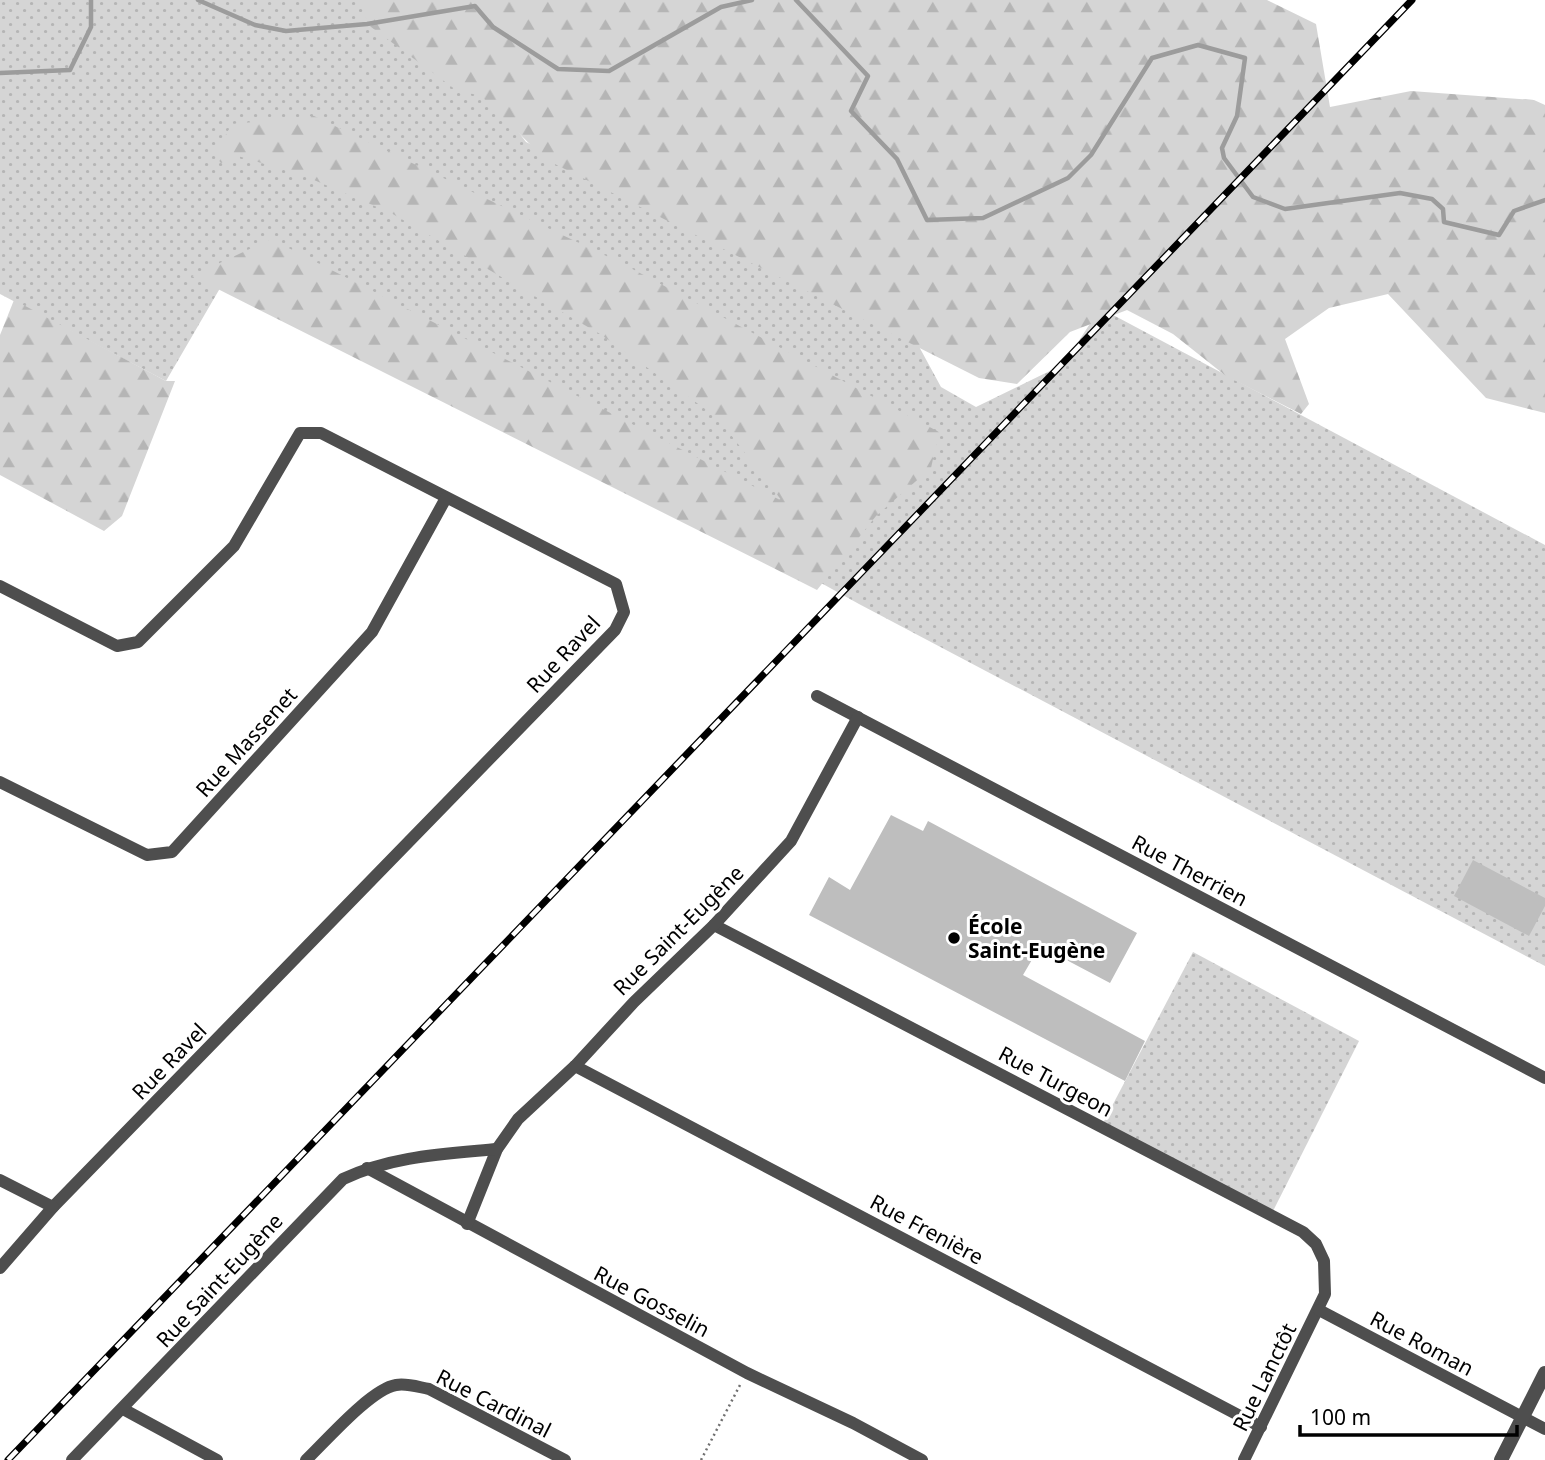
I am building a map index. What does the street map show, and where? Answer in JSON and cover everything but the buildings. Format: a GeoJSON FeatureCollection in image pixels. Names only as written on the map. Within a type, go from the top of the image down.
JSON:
{"type":"FeatureCollection","features":[{"type":"Feature","properties":{"kind":"street","name":"Rue Ravel"},"geometry":{"type":"LineString","coordinates":[[0,586],[117,646],[138,642],[234,546],[300,433],[321,433],[616,584],[624,612],[615,630],[53,1208],[0,1268]]}},
{"type":"Feature","properties":{"kind":"street","name":"Rue Massenet"},"geometry":{"type":"LineString","coordinates":[[0,782],[147,855],[172,852],[373,632],[446,498]]}},
{"type":"Feature","properties":{"kind":"street","name":"Rue Therrien"},"geometry":{"type":"LineString","coordinates":[[817,696],[1545,1078]]}},
{"type":"Feature","properties":{"kind":"street","name":"Rue Saint-Eugène"},"geometry":{"type":"LineString","coordinates":[[467,1224],[497,1149],[518,1119],[575,1066],[634,1002],[714,925],[791,841],[858,717]]}},
{"type":"Feature","properties":{"kind":"street","name":"Rue Turgeon"},"geometry":{"type":"LineString","coordinates":[[714,925],[1303,1232],[1316,1244],[1324,1261],[1325,1294],[1318,1311]]}},
{"type":"Feature","properties":{"kind":"street","name":"Rue Frenière"},"geometry":{"type":"LineString","coordinates":[[575,1066],[1261,1427]]}},
{"type":"Feature","properties":{"kind":"street","name":"Rue Saint-Eugène"},"geometry":{"type":"LineString","coordinates":[[72,1460],[343,1179],[366,1168],[407,1158],[497,1149]]}},
{"type":"Feature","properties":{"kind":"street","name":"Rue Gosselin"},"geometry":{"type":"LineString","coordinates":[[366,1168],[747,1373],[853,1423],[922,1460]]}},
{"type":"Feature","properties":{"kind":"street"},"geometry":{"type":"LineString","coordinates":[[0,1180],[53,1208]]}},
{"type":"Feature","properties":{"kind":"street","name":"Rue Roman"},"geometry":{"type":"LineString","coordinates":[[1318,1311],[1545,1429]]}},
{"type":"Feature","properties":{"kind":"street","name":"Rue Lanctôt"},"geometry":{"type":"LineString","coordinates":[[1244,1460],[1318,1311]]}},
{"type":"Feature","properties":{"kind":"street"},"geometry":{"type":"LineString","coordinates":[[1501,1460],[1545,1373]]}},
{"type":"Feature","properties":{"kind":"street","name":"Rue Cardinal"},"geometry":{"type":"LineString","coordinates":[[306,1460],[376,1395],[394,1385],[412,1385],[429,1389],[565,1460]]}},
{"type":"Feature","properties":{"kind":"street"},"geometry":{"type":"LineString","coordinates":[[123,1409],[217,1460]]}},
{"type":"Feature","properties":{"kind":"path"},"geometry":{"type":"LineString","coordinates":[[701,1460],[747,1373]]}},
{"type":"Feature","properties":{"kind":"green space"},"geometry":{"type":"Polygon","coordinates":[[[0,0],[440,0],[458,51],[526,142],[683,215],[916,341],[941,387],[976,407],[1064,364],[1100,308],[1545,545],[1545,966],[859,604],[237,259],[166,381],[0,294],[0,0]]]}},
{"type":"Feature","properties":{"kind":"green space"},"geometry":{"type":"Polygon","coordinates":[[[363,0],[1267,0],[1316,24],[1330,107],[1411,91],[1534,100],[1545,105],[1545,413],[1486,398],[1388,294],[1329,308],[1285,339],[1309,404],[1301,414],[1226,376],[1173,334],[1127,310],[1070,332],[1017,384],[979,378],[545,159],[481,96],[456,90],[367,24],[363,0]]]}},
{"type":"Feature","properties":{"kind":"green space"},"geometry":{"type":"Polygon","coordinates":[[[314,116],[623,264],[939,432],[931,468],[876,516],[817,590],[192,276],[271,239],[782,501],[718,418],[600,334],[391,213],[307,177],[238,156],[221,163],[214,155],[232,124],[314,116]]]}},
{"type":"Feature","properties":{"kind":"green space"},"geometry":{"type":"Polygon","coordinates":[[[14,300],[166,381],[175,381],[122,516],[104,531],[0,475],[0,335],[14,300]]]}},
{"type":"Feature","properties":{"kind":"green space"},"geometry":{"type":"Polygon","coordinates":[[[1193,952],[1359,1041],[1271,1215],[1101,1127],[1193,952]]]}},
{"type":"Feature","properties":{"kind":"waterway"},"geometry":{"type":"LineString","coordinates":[[0,73],[70,70],[91,27],[91,0]]}},
{"type":"Feature","properties":{"kind":"waterway"},"geometry":{"type":"LineString","coordinates":[[198,0],[255,25],[286,31],[367,24],[475,6],[493,27],[558,69],[609,71],[721,7],[752,0]]}},
{"type":"Feature","properties":{"kind":"waterway"},"geometry":{"type":"LineString","coordinates":[[796,0],[868,76],[851,111],[897,159],[927,220],[983,218],[1068,178],[1091,155],[1152,58],[1198,45],[1245,58],[1237,116],[1222,148],[1224,158],[1253,197],[1285,209],[1400,193],[1432,199],[1443,209],[1444,222],[1499,235],[1514,211],[1545,200]]}},
{"type":"Feature","properties":{"kind":"railway"},"geometry":{"type":"LineString","coordinates":[[8,1460],[1412,0]]}},
{"type":"Feature","properties":{"kind":"place","name":"École Saint-Eugène"},"geometry":{"type":"Point","coordinates":[954,938]}}]}
